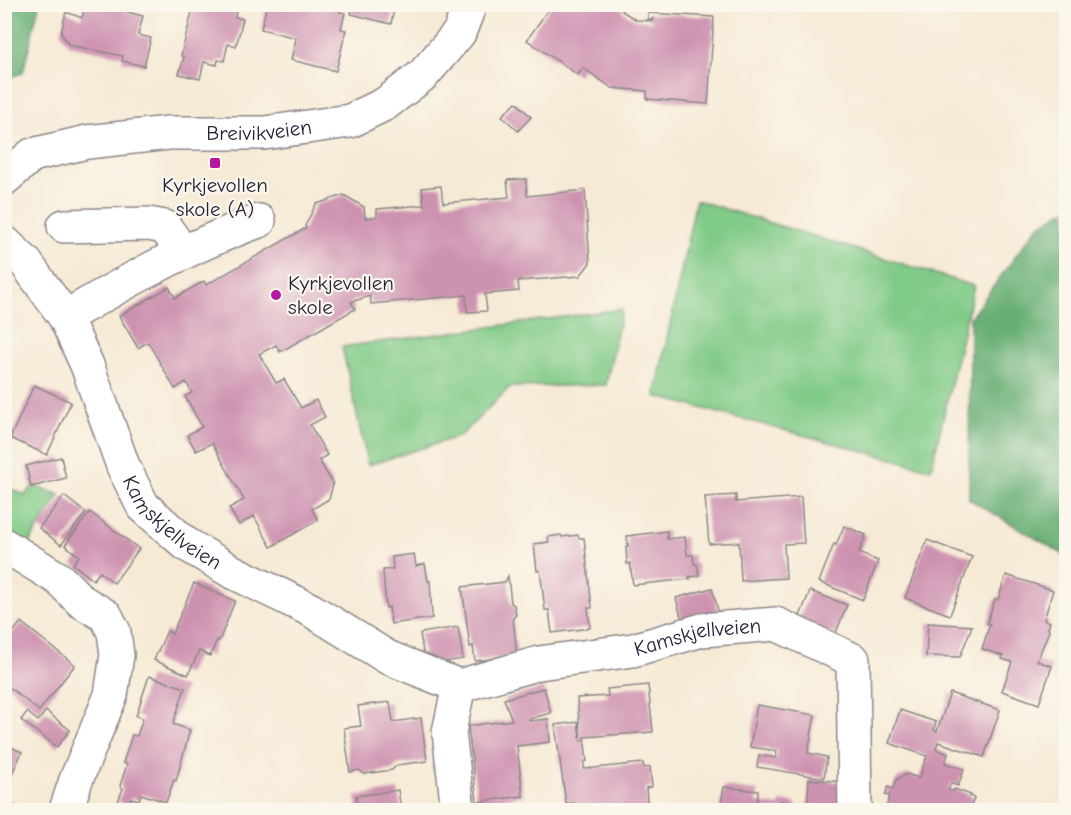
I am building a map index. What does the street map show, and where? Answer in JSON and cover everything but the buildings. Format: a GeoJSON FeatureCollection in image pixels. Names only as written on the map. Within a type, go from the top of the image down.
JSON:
{"type":"FeatureCollection","features":[{"type":"Feature","properties":{"kind":"street","name":"Breivikveien"},"geometry":{"type":"LineString","coordinates":[[4,179],[32,155],[87,142],[169,133],[264,133],[350,121],[385,104],[423,75],[459,33],[470,4]]}},
{"type":"Feature","properties":{"kind":"street"},"geometry":{"type":"LineString","coordinates":[[65,317],[155,266],[220,235],[259,221]]}},
{"type":"Feature","properties":{"kind":"street"},"geometry":{"type":"LineString","coordinates":[[64,226],[148,224],[165,227],[183,253]]}},
{"type":"Feature","properties":{"kind":"street","name":"Kamskjellveien"},"geometry":{"type":"LineString","coordinates":[[4,242],[26,263],[65,317],[87,365],[123,466],[143,506],[186,544],[231,571],[311,610],[387,657],[459,686],[539,663],[633,650],[702,630],[776,624],[853,660],[855,810]]}},
{"type":"Feature","properties":{"kind":"street"},"geometry":{"type":"LineString","coordinates":[[4,545],[59,579],[81,601],[106,616],[114,632],[117,655],[111,695],[66,810]]}},
{"type":"Feature","properties":{"kind":"street"},"geometry":{"type":"LineString","coordinates":[[458,810],[448,732],[459,686]]}},
{"type":"Feature","properties":{"kind":"green space"},"geometry":{"type":"Polygon","coordinates":[[[5,4],[39,5],[23,73],[5,79],[5,4]]]}},
{"type":"Feature","properties":{"kind":"green space"},"geometry":{"type":"Polygon","coordinates":[[[696,200],[974,286],[931,469],[655,396],[696,200]]]}},
{"type":"Feature","properties":{"kind":"green space"},"geometry":{"type":"Polygon","coordinates":[[[1066,209],[1066,556],[969,499],[970,318],[1037,227],[1066,209]]]}},
{"type":"Feature","properties":{"kind":"green space"},"geometry":{"type":"Polygon","coordinates":[[[622,309],[606,385],[510,387],[460,436],[368,465],[342,347],[622,309]]]}},
{"type":"Feature","properties":{"kind":"green space"},"geometry":{"type":"Polygon","coordinates":[[[4,486],[25,495],[33,486],[60,495],[30,541],[21,543],[5,533],[4,486]]]}},
{"type":"Feature","properties":{"kind":"place","name":"Kyrkjevollen skole (A)"},"geometry":{"type":"Point","coordinates":[215,163]}},
{"type":"Feature","properties":{"kind":"place","name":"Kyrkjevollen skole"},"geometry":{"type":"Point","coordinates":[276,295]}}]}
